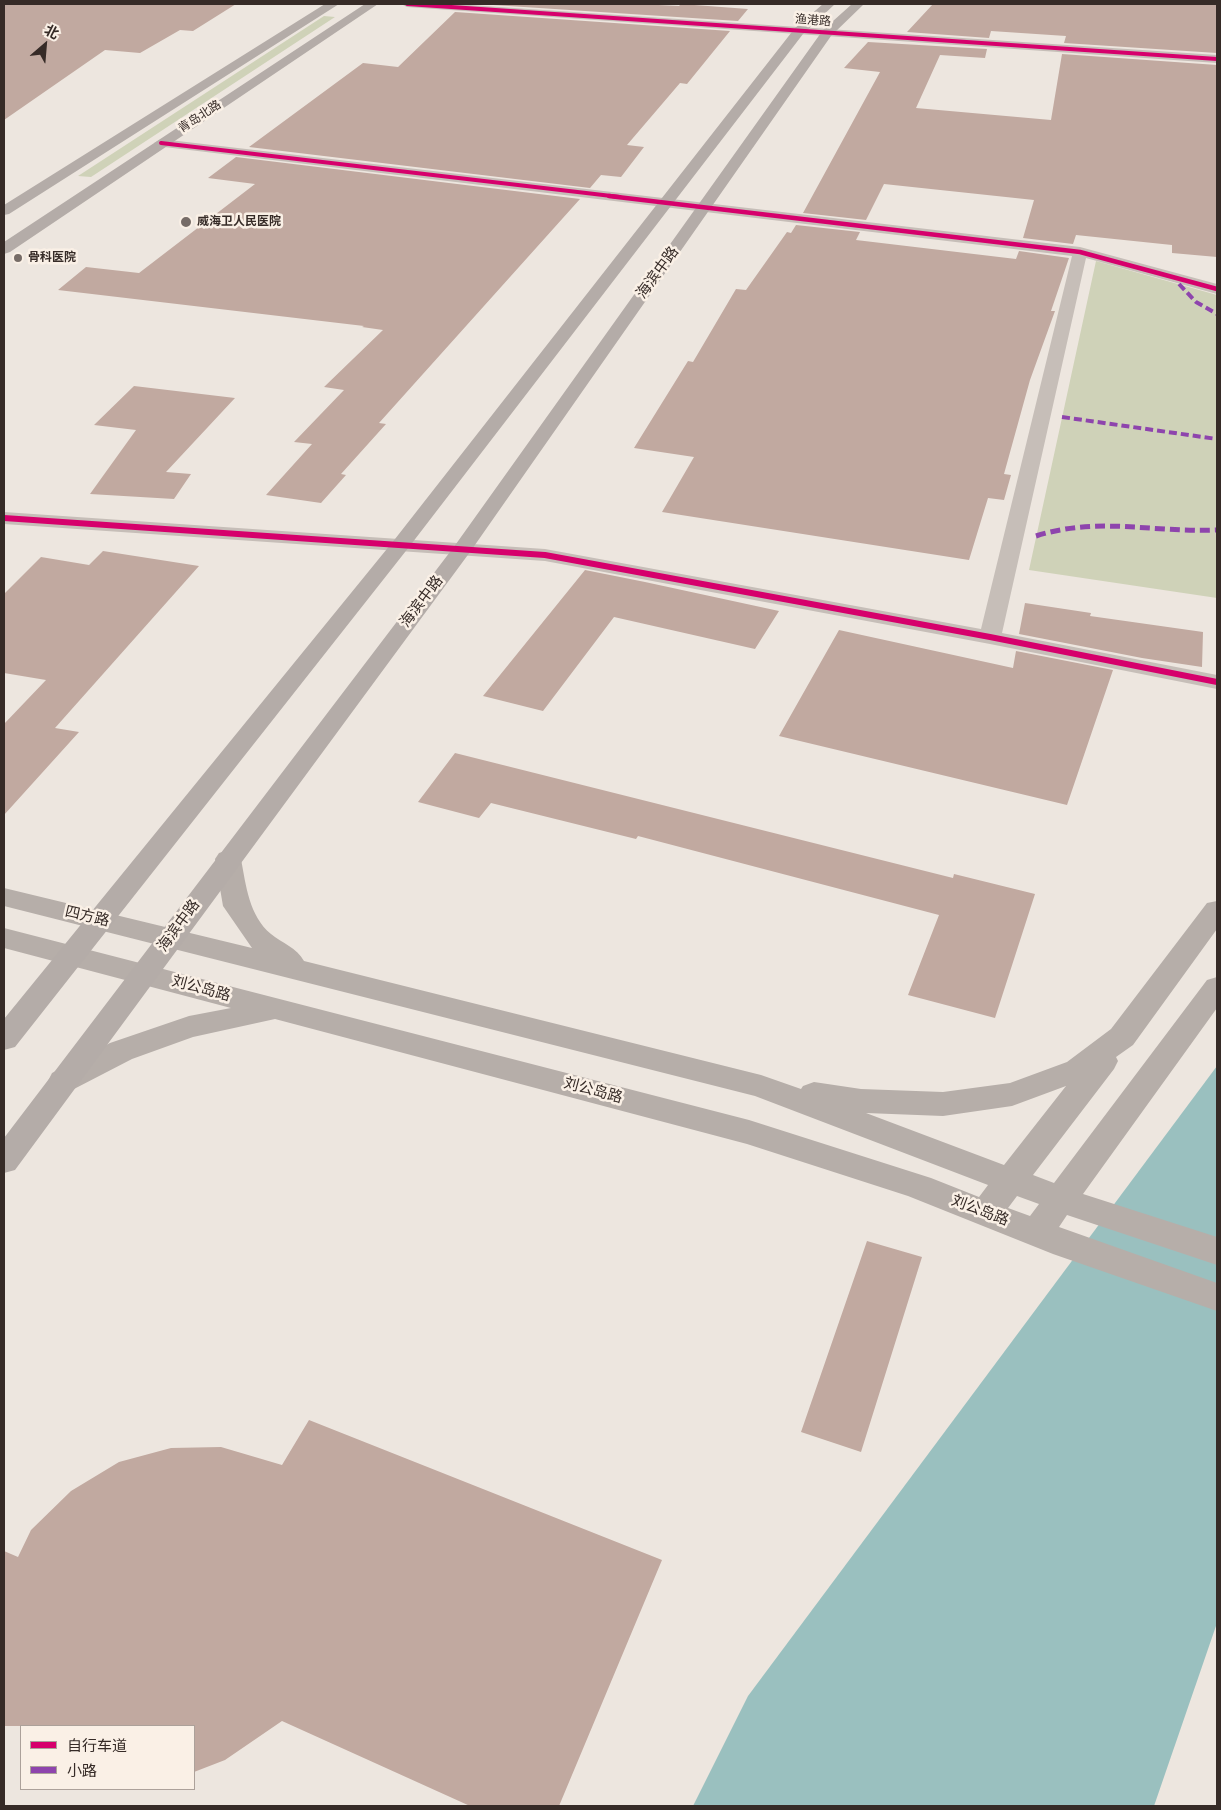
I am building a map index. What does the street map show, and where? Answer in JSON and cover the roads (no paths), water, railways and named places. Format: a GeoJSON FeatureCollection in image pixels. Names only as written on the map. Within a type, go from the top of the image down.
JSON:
{"type":"FeatureCollection","features":[{"type":"Feature","properties":{"kind":"main road","name":"青岛北路"},"geometry":{"type":"LineString","coordinates":[[4,210],[333,4]]}},
{"type":"Feature","properties":{"kind":"main road","name":"青岛北路"},"geometry":{"type":"LineString","coordinates":[[4,249],[161,142],[372,4]]}},
{"type":"Feature","properties":{"kind":"main road"},"geometry":{"type":"LineString","coordinates":[[4,1039],[70,954],[402,544],[799,31],[829,4]]}},
{"type":"Feature","properties":{"kind":"main road","name":"海滨中路"},"geometry":{"type":"LineString","coordinates":[[4,1161],[228,859],[463,548],[827,33],[858,4]]}},
{"type":"Feature","properties":{"kind":"main road"},"geometry":{"type":"LineString","coordinates":[[228,859],[237,906],[259,939],[303,970]]}},
{"type":"Feature","properties":{"kind":"main road","name":"四方路"},"geometry":{"type":"LineString","coordinates":[[4,897],[170,937]]}},
{"type":"Feature","properties":{"kind":"main road"},"geometry":{"type":"LineString","coordinates":[[985,1213],[1122,1037],[1217,910]]}},
{"type":"Feature","properties":{"kind":"main road"},"geometry":{"type":"LineString","coordinates":[[170,937],[761,1086],[861,1101],[942,1104],[1012,1094],[1078,1070],[1122,1037]]}},
{"type":"Feature","properties":{"kind":"main road"},"geometry":{"type":"LineString","coordinates":[[4,938],[143,974]]}},
{"type":"Feature","properties":{"kind":"main road","name":"刘公岛路"},"geometry":{"type":"LineString","coordinates":[[143,974],[749,1132],[919,1187],[1050,1239],[1217,1297]]}},
{"type":"Feature","properties":{"kind":"main road"},"geometry":{"type":"LineString","coordinates":[[1050,1239],[1060,1199],[1217,987]]}},
{"type":"Feature","properties":{"kind":"main road"},"geometry":{"type":"LineString","coordinates":[[63,1081],[121,1051],[181,1030],[276,1009]]}},
{"type":"Feature","properties":{"kind":"main road"},"geometry":{"type":"LineString","coordinates":[[761,1086],[1060,1199],[1217,1251]]}},
{"type":"Feature","properties":{"kind":"street","name":"渔港路"},"geometry":{"type":"LineString","coordinates":[[407,4],[1217,59]]}},
{"type":"Feature","properties":{"kind":"street"},"geometry":{"type":"LineString","coordinates":[[161,142],[1080,252],[1217,289]]}},
{"type":"Feature","properties":{"kind":"street"},"geometry":{"type":"LineString","coordinates":[[990,637],[1080,252]]}},
{"type":"Feature","properties":{"kind":"street"},"geometry":{"type":"LineString","coordinates":[[4,518],[545,555],[990,637],[1217,682]]}},
{"type":"Feature","properties":{"kind":"water"},"geometry":{"type":"Polygon","coordinates":[[[1217,1066],[1217,1623],[1154,1806],[693,1806],[748,1696],[1217,1066]]]}},
{"type":"Feature","properties":{"kind":"place","name":"威海卫人民医院"},"geometry":{"type":"Point","coordinates":[186,222]}},
{"type":"Feature","properties":{"kind":"place","name":"骨科医院"},"geometry":{"type":"Point","coordinates":[18,258]}}]}
